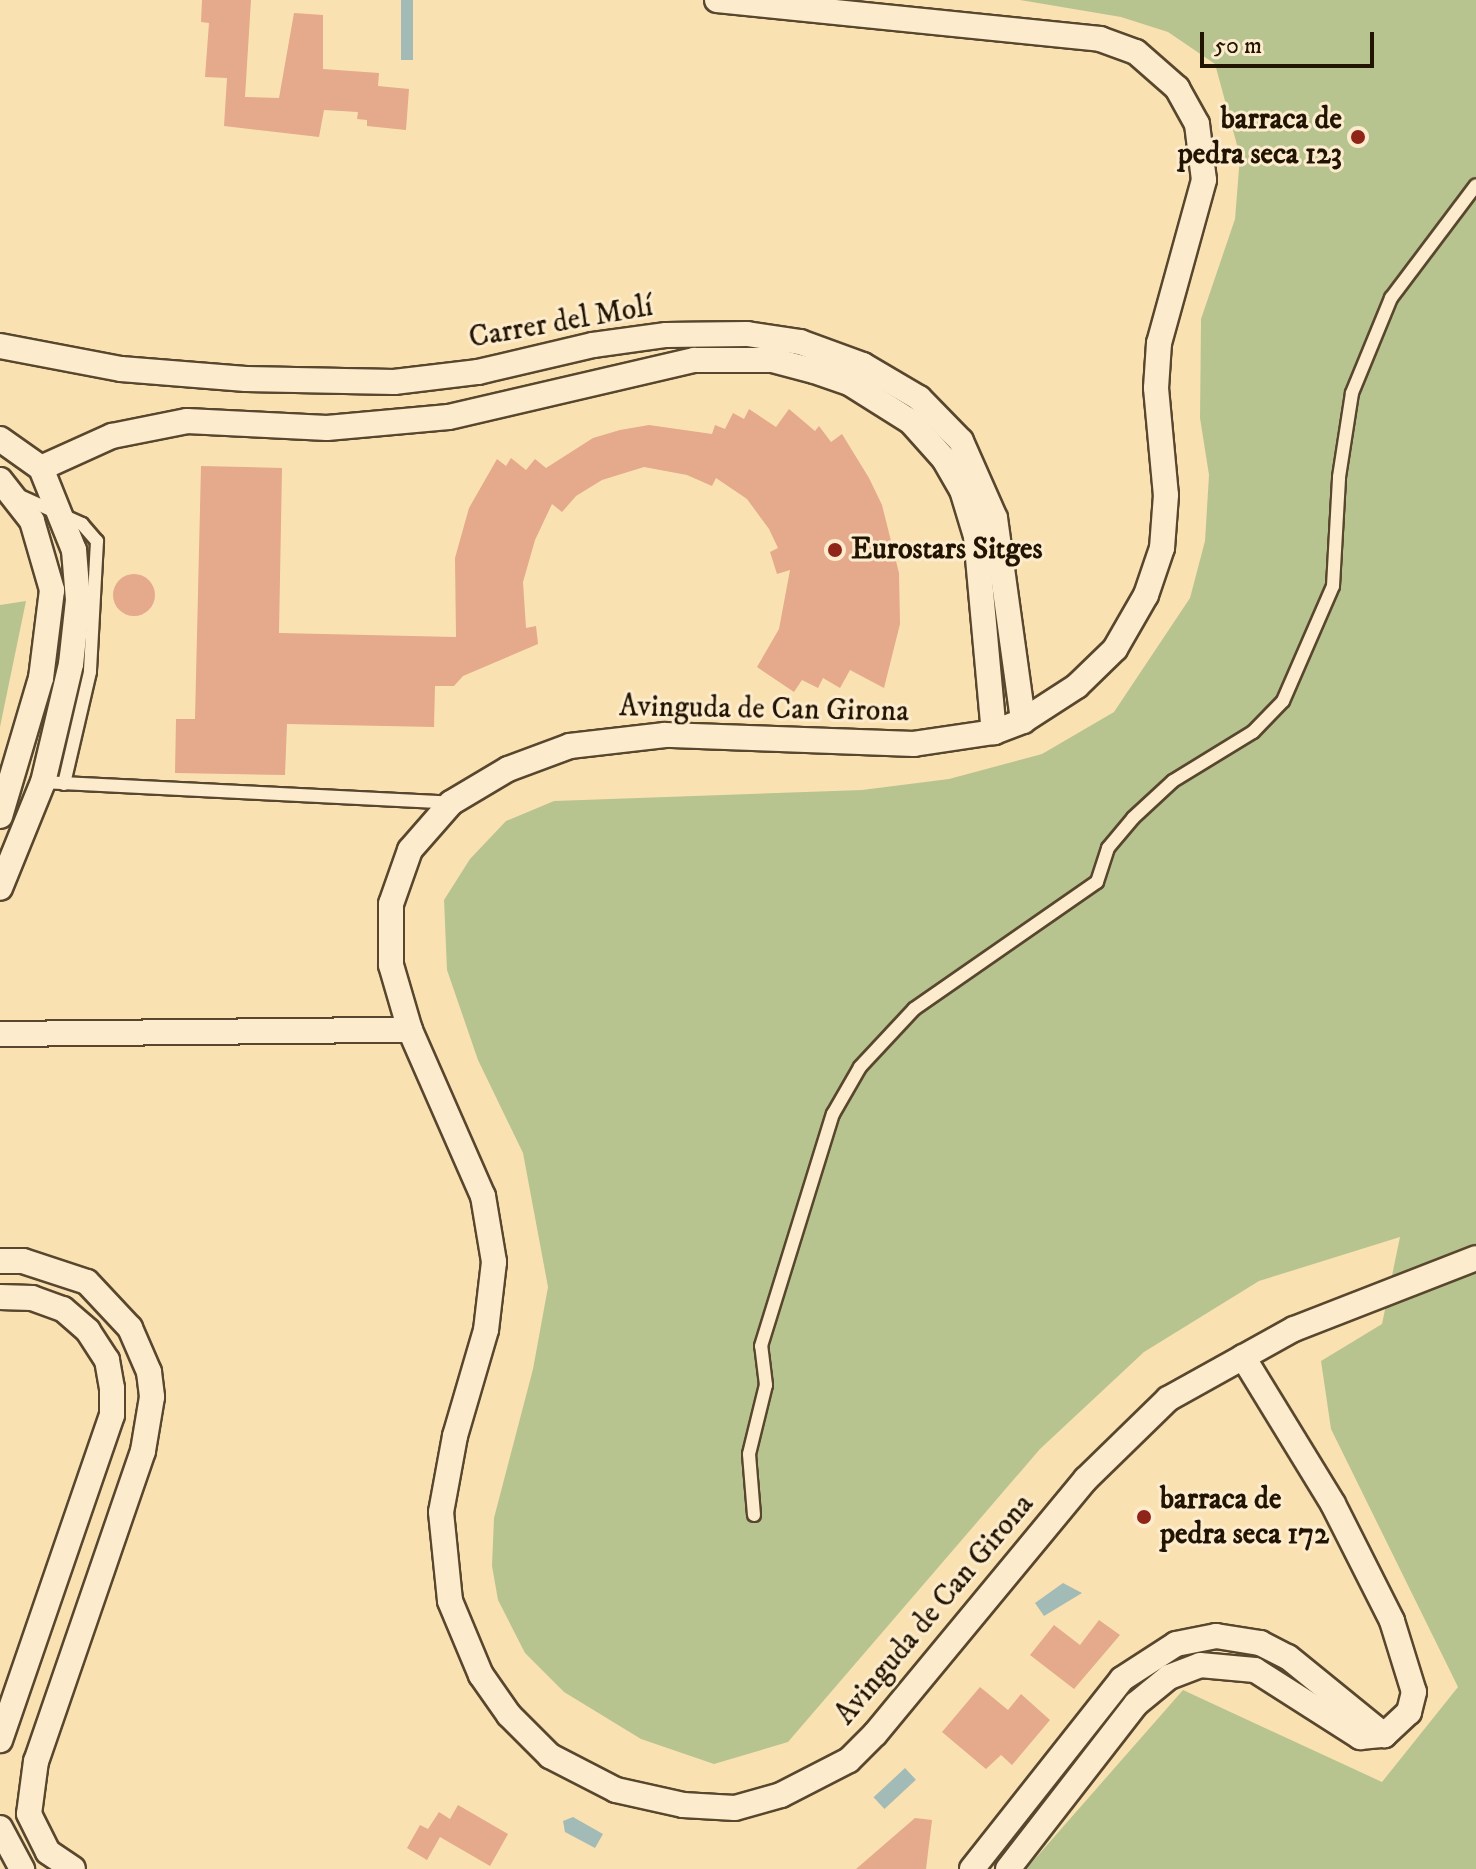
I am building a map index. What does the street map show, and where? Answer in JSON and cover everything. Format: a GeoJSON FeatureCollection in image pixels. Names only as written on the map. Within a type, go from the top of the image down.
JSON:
{"type":"FeatureCollection","features":[{"type":"Feature","properties":{"kind":"street","name":"Avinguda de Can Girona"},"geometry":{"type":"LineString","coordinates":[[717,0],[1100,39],[1125,46],[1164,73],[1197,124],[1204,166],[1201,202],[1169,301],[1157,364],[1166,495],[1156,568],[1130,628],[1098,668],[1023,721],[994,732],[914,744],[618,737],[533,759],[451,803],[410,850],[391,904],[391,965],[410,1030],[483,1196],[494,1262],[486,1330],[455,1436],[441,1512],[450,1601],[481,1675],[509,1715],[550,1756],[616,1790],[683,1805],[735,1808],[781,1795],[849,1760],[1086,1479],[1145,1418],[1243,1357],[1341,1309],[1476,1258]]}},
{"type":"Feature","properties":{"kind":"street","name":"Carrer del Molí"},"geometry":{"type":"LineString","coordinates":[[0,346],[121,369],[246,379],[394,382],[478,372],[593,345],[666,335],[747,334],[800,342],[863,365],[919,398],[961,441],[995,518],[1023,721]]}},
{"type":"Feature","properties":{"kind":"street","name":"Carrer del Molí"},"geometry":{"type":"LineString","coordinates":[[41,468],[112,436],[187,421],[327,428],[449,417],[694,360],[772,360],[814,371],[851,384],[911,422],[944,459],[962,490],[976,536],[994,732]]}},
{"type":"Feature","properties":{"kind":"street"},"geometry":{"type":"LineString","coordinates":[[0,439],[41,468],[64,518],[78,574],[77,630],[54,783],[0,888]]}},
{"type":"Feature","properties":{"kind":"street"},"geometry":{"type":"LineString","coordinates":[[0,816],[41,678],[52,590],[42,545],[8,487]]}},
{"type":"Feature","properties":{"kind":"street"},"geometry":{"type":"LineString","coordinates":[[0,1034],[410,1030]]}},
{"type":"Feature","properties":{"kind":"street"},"geometry":{"type":"LineString","coordinates":[[0,1261],[23,1261],[87,1282],[130,1328],[149,1372],[152,1397],[143,1451],[36,1761],[29,1814],[48,1852],[73,1869]]}},
{"type":"Feature","properties":{"kind":"street"},"geometry":{"type":"LineString","coordinates":[[0,1297],[32,1298],[63,1309],[88,1331],[107,1360],[112,1388],[112,1415],[0,1740]]}},
{"type":"Feature","properties":{"kind":"street"},"geometry":{"type":"LineString","coordinates":[[1008,1869],[1136,1704],[1169,1677],[1200,1665],[1255,1670],[1360,1737],[1384,1735],[1409,1712],[1414,1692],[1392,1621],[1333,1504],[1243,1357]]}},
{"type":"Feature","properties":{"kind":"street"},"geometry":{"type":"LineString","coordinates":[[972,1869],[1122,1679],[1153,1654],[1186,1641],[1216,1636],[1260,1643],[1288,1657],[1384,1735]]}},
{"type":"Feature","properties":{"kind":"street"},"geometry":{"type":"LineString","coordinates":[[0,1828],[22,1869]]}},
{"type":"Feature","properties":{"kind":"lane"},"geometry":{"type":"LineString","coordinates":[[754,1515],[749,1454],[766,1385],[761,1346],[833,1114],[860,1067],[914,1009],[1097,882],[1108,848],[1133,818],[1173,781],[1253,732],[1283,701],[1333,586],[1339,477],[1352,393],[1391,298],[1476,185]]}},
{"type":"Feature","properties":{"kind":"lane"},"geometry":{"type":"LineString","coordinates":[[8,487],[93,532],[96,562],[90,672],[54,783],[451,803]]}},
{"type":"Feature","properties":{"kind":"green space"},"geometry":{"type":"Polygon","coordinates":[[[1020,0],[1476,0],[1476,1869],[1026,1869],[1183,1690],[1382,1782],[1458,1687],[1331,1429],[1321,1361],[1382,1324],[1400,1237],[1259,1281],[1144,1352],[1040,1449],[788,1742],[714,1764],[641,1739],[564,1692],[525,1653],[498,1600],[492,1566],[494,1518],[533,1369],[548,1287],[523,1153],[478,1060],[447,970],[444,900],[470,859],[506,821],[554,801],[862,790],[949,779],[1042,754],[1114,712],[1190,598],[1205,541],[1209,475],[1200,418],[1201,319],[1235,219],[1240,156],[1215,64],[1168,32],[1121,17],[1020,0]]]}},
{"type":"Feature","properties":{"kind":"green space"},"geometry":{"type":"Polygon","coordinates":[[[26,601],[0,727],[0,605],[26,601]]]}},
{"type":"Feature","properties":{"kind":"water"},"geometry":{"type":"Polygon","coordinates":[[[401,0],[413,0],[413,60],[401,60],[401,0]]]}},
{"type":"Feature","properties":{"kind":"water"},"geometry":{"type":"Polygon","coordinates":[[[1063,1583],[1082,1593],[1044,1616],[1035,1603],[1063,1583]]]}},
{"type":"Feature","properties":{"kind":"water"},"geometry":{"type":"Polygon","coordinates":[[[905,1768],[916,1780],[884,1809],[874,1797],[905,1768]]]}},
{"type":"Feature","properties":{"kind":"water"},"geometry":{"type":"Polygon","coordinates":[[[573,1817],[603,1834],[595,1848],[565,1832],[563,1821],[573,1817]]]}},
{"type":"Feature","properties":{"kind":"building"},"geometry":{"type":"Polygon","coordinates":[[[202,0],[251,0],[245,97],[279,98],[294,13],[323,15],[323,69],[379,73],[378,86],[409,89],[406,130],[367,126],[367,120],[357,119],[358,112],[324,110],[319,137],[224,126],[227,78],[205,77],[209,23],[201,22],[202,0]]]}},
{"type":"Feature","properties":{"kind":"building"},"geometry":{"type":"Polygon","coordinates":[[[749,409],[776,427],[789,409],[815,431],[819,426],[831,442],[842,434],[869,478],[882,505],[899,573],[900,624],[884,688],[850,670],[840,688],[823,678],[818,688],[802,680],[794,692],[757,667],[779,629],[790,570],[777,574],[770,552],[778,548],[769,529],[747,499],[716,478],[712,486],[687,475],[644,467],[602,480],[576,496],[562,512],[552,504],[535,540],[523,582],[526,628],[536,626],[538,644],[463,676],[454,686],[435,686],[434,727],[287,724],[285,775],[175,773],[176,719],[195,719],[201,466],[282,468],[279,633],[456,637],[455,558],[469,508],[497,459],[506,466],[511,458],[526,470],[535,459],[546,468],[593,438],[620,430],[649,425],[712,434],[715,425],[725,429],[733,413],[744,419],[749,409]]]}},
{"type":"Feature","properties":{"kind":"building"},"geometry":{"type":"Polygon","coordinates":[[[134,574],[149,580],[155,595],[149,610],[134,616],[119,610],[113,595],[119,580],[134,574]]]}},
{"type":"Feature","properties":{"kind":"building"},"geometry":{"type":"Polygon","coordinates":[[[1099,1620],[1120,1635],[1074,1689],[1030,1655],[1054,1625],[1080,1645],[1099,1620]]]}},
{"type":"Feature","properties":{"kind":"building"},"geometry":{"type":"Polygon","coordinates":[[[980,1687],[1008,1710],[1021,1694],[1050,1720],[1012,1765],[1001,1755],[986,1769],[942,1732],[980,1687]]]}},
{"type":"Feature","properties":{"kind":"building"},"geometry":{"type":"Polygon","coordinates":[[[458,1805],[508,1834],[490,1866],[440,1837],[427,1860],[407,1848],[420,1825],[428,1829],[439,1812],[450,1819],[458,1805]]]}},
{"type":"Feature","properties":{"kind":"building"},"geometry":{"type":"Polygon","coordinates":[[[915,1818],[932,1820],[926,1869],[856,1869],[915,1818]]]}},
{"type":"Feature","properties":{"kind":"place","name":"barraca de pedra seca 123"},"geometry":{"type":"Point","coordinates":[1358,137]}},
{"type":"Feature","properties":{"kind":"place","name":"Eurostars Sitges"},"geometry":{"type":"Point","coordinates":[835,550]}},
{"type":"Feature","properties":{"kind":"place","name":"barraca de pedra seca 172"},"geometry":{"type":"Point","coordinates":[1144,1517]}}]}
